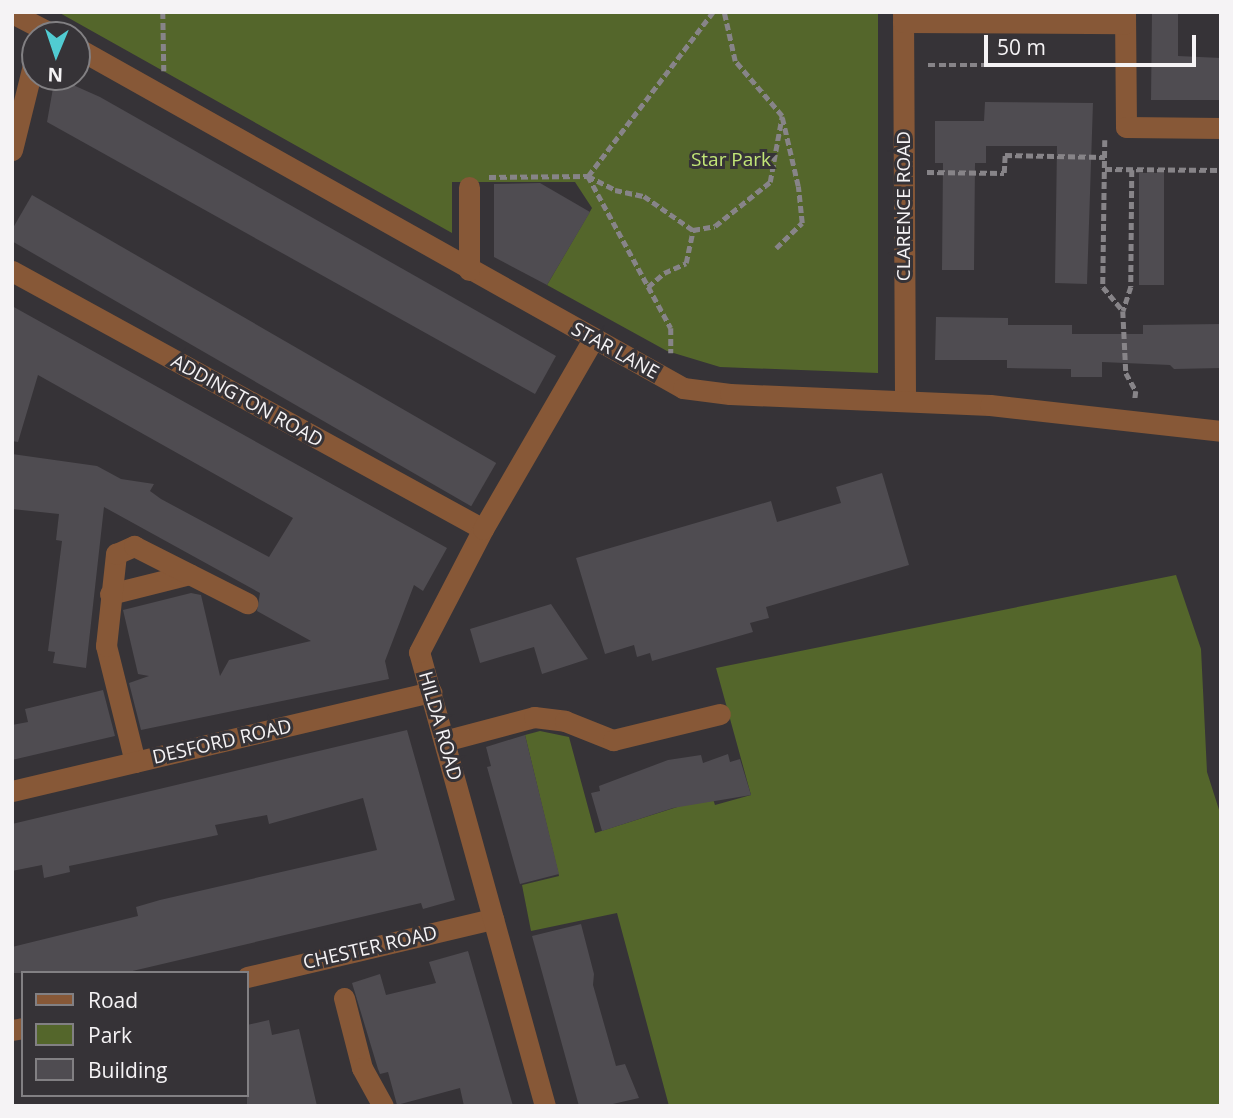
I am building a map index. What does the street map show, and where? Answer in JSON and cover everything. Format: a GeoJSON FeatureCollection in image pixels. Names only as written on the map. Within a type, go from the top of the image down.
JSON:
{"type":"FeatureCollection","features":[{"type":"Feature","properties":{"kind":"street"},"geometry":{"type":"LineString","coordinates":[[903,17],[1125,18],[1126,127],[1221,128]]}},
{"type":"Feature","properties":{"kind":"street","name":"CLARENCE ROAD"},"geometry":{"type":"LineString","coordinates":[[903,17],[905,400]]}},
{"type":"Feature","properties":{"kind":"street","name":"STAR LANE"},"geometry":{"type":"LineString","coordinates":[[91,56],[468,270],[694,391],[905,400],[1221,431]]}},
{"type":"Feature","properties":{"kind":"street"},"geometry":{"type":"LineString","coordinates":[[12,150],[18,98]]}},
{"type":"Feature","properties":{"kind":"street"},"geometry":{"type":"LineString","coordinates":[[468,270],[475,182]]}},
{"type":"Feature","properties":{"kind":"street","name":"ADDINGTON ROAD"},"geometry":{"type":"LineString","coordinates":[[12,271],[483,529]]}},
{"type":"Feature","properties":{"kind":"street","name":"HILDA ROAD"},"geometry":{"type":"LineString","coordinates":[[545,1106],[419,652],[483,529],[593,339]]}},
{"type":"Feature","properties":{"kind":"street"},"geometry":{"type":"LineString","coordinates":[[135,762],[106,646],[110,594],[117,554],[127,546],[247,603]]}},
{"type":"Feature","properties":{"kind":"street"},"geometry":{"type":"LineString","coordinates":[[110,594],[190,574]]}},
{"type":"Feature","properties":{"kind":"street","name":"DESFORD ROAD"},"geometry":{"type":"LineString","coordinates":[[12,791],[430,692]]}},
{"type":"Feature","properties":{"kind":"street"},"geometry":{"type":"LineString","coordinates":[[444,741],[534,718],[565,721],[613,740],[720,714]]}},
{"type":"Feature","properties":{"kind":"street","name":"CHESTER ROAD"},"geometry":{"type":"LineString","coordinates":[[248,977],[493,919]]}},
{"type":"Feature","properties":{"kind":"street"},"geometry":{"type":"LineString","coordinates":[[344,999],[362,1068],[383,1106]]}},
{"type":"Feature","properties":{"kind":"path"},"geometry":{"type":"LineString","coordinates":[[156,93],[164,72],[163,12]]}},
{"type":"Feature","properties":{"kind":"path"},"geometry":{"type":"LineString","coordinates":[[588,176],[713,12]]}},
{"type":"Feature","properties":{"kind":"path"},"geometry":{"type":"LineString","coordinates":[[724,12],[735,61],[782,116],[798,186],[802,223],[776,248]]}},
{"type":"Feature","properties":{"kind":"path"},"geometry":{"type":"LineString","coordinates":[[925,65],[1105,65],[1105,78]]}},
{"type":"Feature","properties":{"kind":"path"},"geometry":{"type":"LineString","coordinates":[[475,182],[588,176],[615,190],[644,196],[693,230],[715,226],[770,183],[782,116]]}},
{"type":"Feature","properties":{"kind":"path"},"geometry":{"type":"LineString","coordinates":[[1105,131],[1103,287],[1123,311]]}},
{"type":"Feature","properties":{"kind":"path"},"geometry":{"type":"LineString","coordinates":[[922,172],[1004,173],[1005,155],[1105,157]]}},
{"type":"Feature","properties":{"kind":"path"},"geometry":{"type":"LineString","coordinates":[[1105,169],[1221,170]]}},
{"type":"Feature","properties":{"kind":"path"},"geometry":{"type":"LineString","coordinates":[[1132,170],[1131,287],[1123,311],[1126,373],[1136,391],[1135,404]]}},
{"type":"Feature","properties":{"kind":"path"},"geometry":{"type":"LineString","coordinates":[[588,176],[671,328],[671,358]]}},
{"type":"Feature","properties":{"kind":"path"},"geometry":{"type":"LineString","coordinates":[[648,287],[664,273],[686,263],[693,230]]}},
{"type":"Feature","properties":{"kind":"green space","name":"Star Park"},"geometry":{"type":"Polygon","coordinates":[[[58,12],[878,12],[878,373],[720,367],[667,351],[547,285],[592,208],[575,182],[452,182],[452,233],[91,31],[91,21],[74,21],[58,12]]]}},
{"type":"Feature","properties":{"kind":"green space"},"geometry":{"type":"Polygon","coordinates":[[[1176,575],[1201,649],[1207,772],[1221,816],[1221,1106],[669,1106],[617,913],[531,931],[522,885],[559,876],[525,735],[540,731],[569,737],[595,833],[712,796],[715,805],[751,795],[716,668],[1176,575]]]}},
{"type":"Feature","properties":{"kind":"building"},"geometry":{"type":"Polygon","coordinates":[[[1152,12],[1178,12],[1178,56],[1221,58],[1221,100],[1151,100],[1152,12]]]}},
{"type":"Feature","properties":{"kind":"building"},"geometry":{"type":"Polygon","coordinates":[[[53,91],[86,91],[100,97],[556,356],[535,394],[47,122],[53,91]]]}},
{"type":"Feature","properties":{"kind":"building"},"geometry":{"type":"Polygon","coordinates":[[[985,102],[1093,103],[1087,284],[1055,283],[1057,146],[986,146],[986,163],[975,163],[974,270],[942,270],[943,163],[935,163],[935,121],[984,121],[985,102]]]}},
{"type":"Feature","properties":{"kind":"building"},"geometry":{"type":"Polygon","coordinates":[[[1139,173],[1164,173],[1164,285],[1139,285],[1139,173]]]}},
{"type":"Feature","properties":{"kind":"building"},"geometry":{"type":"Polygon","coordinates":[[[540,183],[590,212],[547,285],[494,257],[494,184],[540,183]]]}},
{"type":"Feature","properties":{"kind":"building"},"geometry":{"type":"Polygon","coordinates":[[[32,195],[496,463],[471,506],[12,241],[12,230],[32,195]]]}},
{"type":"Feature","properties":{"kind":"building"},"geometry":{"type":"Polygon","coordinates":[[[12,306],[447,548],[423,591],[414,585],[385,661],[389,679],[141,730],[129,683],[149,676],[138,674],[123,610],[191,593],[201,595],[220,676],[229,660],[311,641],[257,611],[260,593],[104,507],[86,668],[53,663],[55,652],[48,651],[62,541],[56,540],[59,514],[12,509],[12,454],[97,466],[121,479],[154,484],[150,491],[161,499],[269,557],[293,518],[38,375],[18,442],[12,441],[12,306]]]}},
{"type":"Feature","properties":{"kind":"building"},"geometry":{"type":"Polygon","coordinates":[[[936,317],[1008,318],[1008,325],[1072,325],[1072,334],[1143,334],[1143,325],[1221,324],[1221,368],[1174,369],[1170,365],[1102,362],[1102,377],[1071,377],[1071,369],[1007,368],[1007,360],[935,360],[936,317]]]}},
{"type":"Feature","properties":{"kind":"building"},"geometry":{"type":"Polygon","coordinates":[[[882,473],[909,565],[766,607],[769,618],[750,623],[753,632],[652,661],[650,653],[637,657],[634,645],[605,654],[576,558],[771,501],[777,522],[841,503],[836,487],[882,473]]]}},
{"type":"Feature","properties":{"kind":"building"},"geometry":{"type":"Polygon","coordinates":[[[551,604],[588,659],[542,674],[534,647],[480,663],[470,629],[551,604]]]}},
{"type":"Feature","properties":{"kind":"building"},"geometry":{"type":"Polygon","coordinates":[[[103,690],[115,736],[12,760],[12,725],[28,722],[25,709],[103,690]]]}},
{"type":"Feature","properties":{"kind":"building"},"geometry":{"type":"Polygon","coordinates":[[[407,730],[455,900],[423,909],[421,903],[132,971],[12,973],[12,947],[138,916],[136,907],[160,900],[377,850],[363,798],[269,824],[267,815],[215,825],[218,835],[69,866],[70,872],[44,878],[42,865],[12,871],[12,824],[407,730]]]}},
{"type":"Feature","properties":{"kind":"building"},"geometry":{"type":"Polygon","coordinates":[[[525,735],[559,874],[520,884],[487,767],[491,766],[486,747],[525,735]]]}},
{"type":"Feature","properties":{"kind":"building"},"geometry":{"type":"Polygon","coordinates":[[[728,754],[730,762],[740,759],[751,795],[673,808],[602,831],[591,793],[600,791],[599,786],[668,760],[701,755],[703,763],[728,754]]]}},
{"type":"Feature","properties":{"kind":"building"},"geometry":{"type":"Polygon","coordinates":[[[581,924],[594,974],[593,985],[616,1066],[625,1064],[639,1098],[604,1106],[579,1106],[532,936],[581,924]]]}},
{"type":"Feature","properties":{"kind":"building"},"geometry":{"type":"Polygon","coordinates":[[[468,951],[513,1106],[464,1106],[460,1088],[397,1105],[388,1072],[380,1074],[378,1069],[352,983],[380,974],[386,995],[436,983],[429,962],[468,951]]]}},
{"type":"Feature","properties":{"kind":"building"},"geometry":{"type":"Polygon","coordinates":[[[269,1020],[272,1035],[299,1029],[317,1106],[247,1106],[248,1025],[269,1020]]]}}]}
